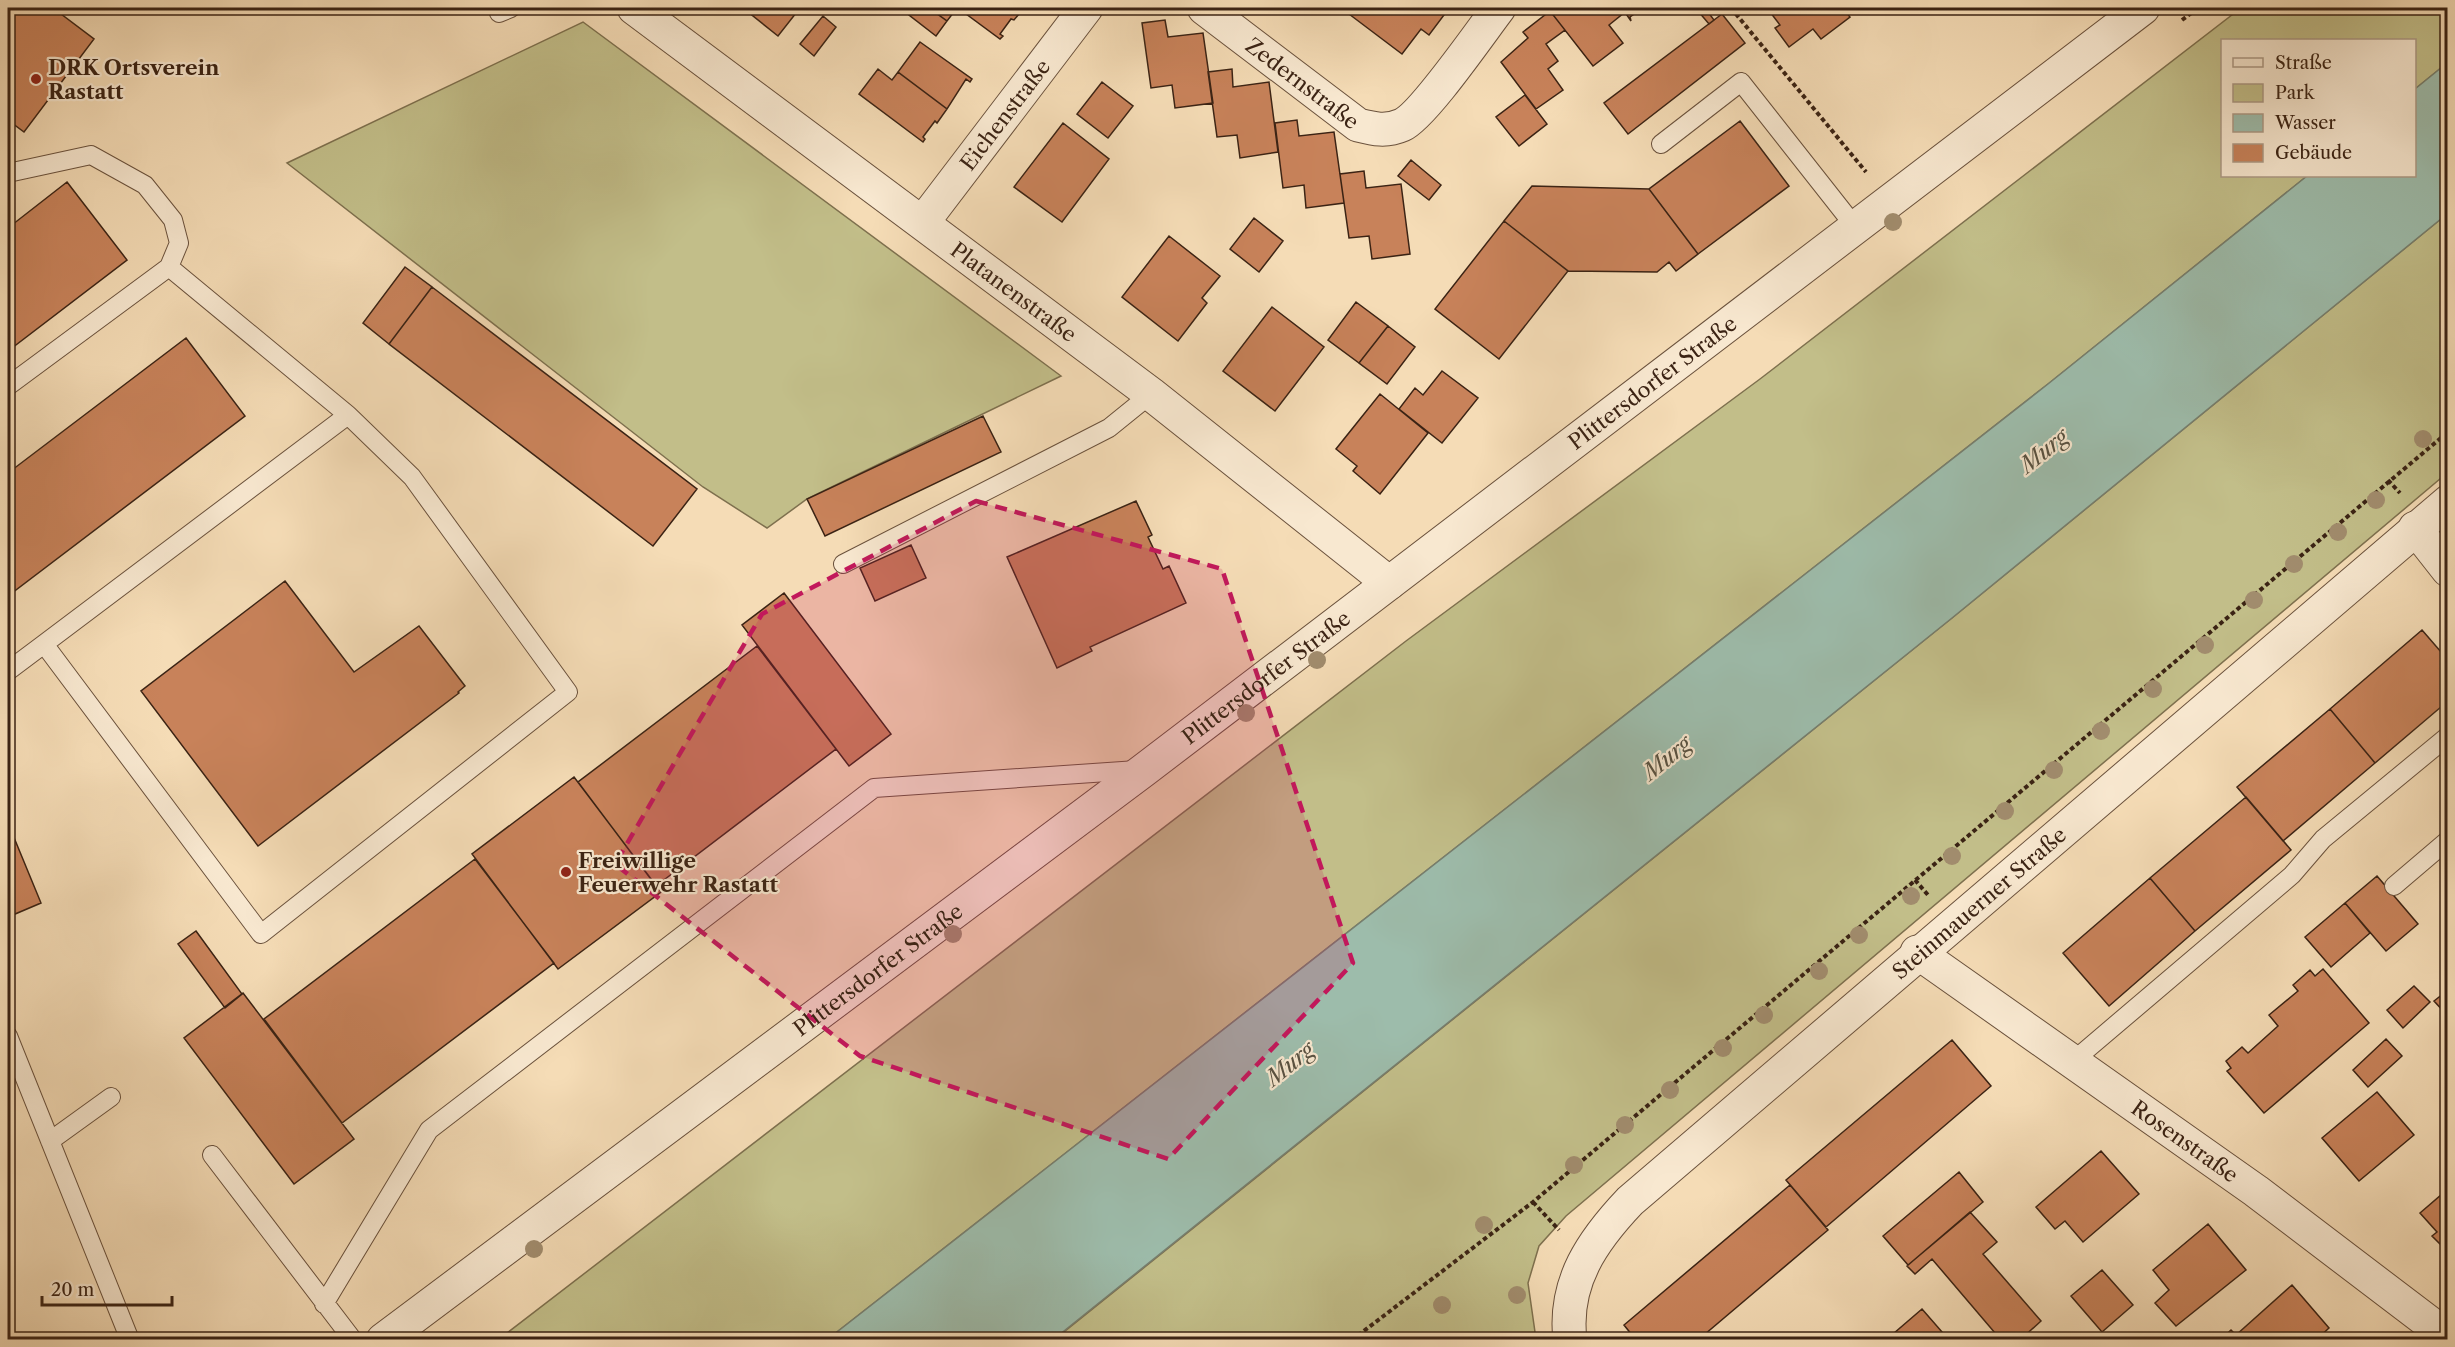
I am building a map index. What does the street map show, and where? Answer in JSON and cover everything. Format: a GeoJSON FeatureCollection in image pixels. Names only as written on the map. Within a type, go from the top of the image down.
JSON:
{"type":"FeatureCollection","features":[{"type":"Feature","properties":{"kind":"street","name":"Platanenstraße"},"geometry":{"type":"LineString","coordinates":[[634,8],[1151,394],[1389,582]]}},
{"type":"Feature","properties":{"kind":"street","name":"Eichenstraße"},"geometry":{"type":"LineString","coordinates":[[923,222],[1086,8]]}},
{"type":"Feature","properties":{"kind":"street","name":"Zedernstraße"},"geometry":{"type":"LineString","coordinates":[[1204,8],[1358,125],[1381,131],[1404,124],[1422,107],[1499,8]]}},
{"type":"Feature","properties":{"kind":"street","name":"Plittersdorfer Straße"},"geometry":{"type":"LineString","coordinates":[[383,1340],[1144,770],[2143,8]]}},
{"type":"Feature","properties":{"kind":"street","name":"Steinmauerner Straße"},"geometry":{"type":"LineString","coordinates":[[1570,1340],[1572,1297],[1585,1258],[1614,1218],[1630,1201],[1917,952],[2448,502]]}},
{"type":"Feature","properties":{"kind":"street"},"geometry":{"type":"LineString","coordinates":[[2415,528],[2448,570]]}},
{"type":"Feature","properties":{"kind":"street","name":"Rosenstraße"},"geometry":{"type":"LineString","coordinates":[[1917,952],[2256,1191],[2448,1337]]}},
{"type":"Feature","properties":{"kind":"lane"},"geometry":{"type":"LineString","coordinates":[[1661,144],[1741,82],[1856,228]]}},
{"type":"Feature","properties":{"kind":"lane"},"geometry":{"type":"LineString","coordinates":[[8,173],[91,155],[145,185],[173,220],[179,243],[169,267],[8,387]]}},
{"type":"Feature","properties":{"kind":"lane"},"geometry":{"type":"LineString","coordinates":[[44,644],[261,934],[568,692],[412,477],[348,415],[169,267]]}},
{"type":"Feature","properties":{"kind":"lane"},"geometry":{"type":"LineString","coordinates":[[843,564],[1109,428],[1151,394]]}},
{"type":"Feature","properties":{"kind":"lane"},"geometry":{"type":"LineString","coordinates":[[8,671],[348,415]]}},
{"type":"Feature","properties":{"kind":"lane"},"geometry":{"type":"LineString","coordinates":[[2072,1062],[2292,875],[2323,839],[2448,736]]}},
{"type":"Feature","properties":{"kind":"lane"},"geometry":{"type":"LineString","coordinates":[[324,1304],[429,1130],[874,788],[1144,770]]}},
{"type":"Feature","properties":{"kind":"lane"},"geometry":{"type":"LineString","coordinates":[[2394,886],[2448,840]]}},
{"type":"Feature","properties":{"kind":"lane"},"geometry":{"type":"LineString","coordinates":[[8,1036],[130,1340]]}},
{"type":"Feature","properties":{"kind":"lane"},"geometry":{"type":"LineString","coordinates":[[50,1141],[111,1097]]}},
{"type":"Feature","properties":{"kind":"lane"},"geometry":{"type":"LineString","coordinates":[[212,1155],[353,1340]]}},
{"type":"Feature","properties":{"kind":"path"},"geometry":{"type":"LineString","coordinates":[[1731,8],[1889,201]]}},
{"type":"Feature","properties":{"kind":"path"},"geometry":{"type":"LineString","coordinates":[[1352,1340],[1533,1202],[2448,432]]}},
{"type":"Feature","properties":{"kind":"highlighted area"},"geometry":{"type":"Polygon","coordinates":[[[976,501],[1222,569],[1353,963],[1168,1159],[860,1056],[615,864],[762,614],[976,501]]]}},
{"type":"Feature","properties":{"kind":"green space"},"geometry":{"type":"Polygon","coordinates":[[[2241,8],[2447,8],[2447,63],[2416,88],[2416,39],[2221,39],[2221,177],[2306,177],[2048,384],[828,1339],[498,1340],[1406,641],[1760,379],[2241,8]]]}},
{"type":"Feature","properties":{"kind":"green space"},"geometry":{"type":"Polygon","coordinates":[[[583,22],[1061,376],[807,499],[767,528],[703,487],[287,163],[583,22]]]}},
{"type":"Feature","properties":{"kind":"green space"},"geometry":{"type":"Polygon","coordinates":[[[2447,214],[2447,473],[1566,1216],[1539,1246],[1528,1283],[1536,1339],[1054,1340],[1952,618],[2447,214]]]}},
{"type":"Feature","properties":{"kind":"water","name":"Murg"},"geometry":{"type":"Polygon","coordinates":[[[2447,63],[2447,214],[1952,618],[1054,1339],[828,1339],[2048,384],[2306,177],[2416,177],[2416,88],[2447,63]]]}},
{"type":"Feature","properties":{"kind":"building","name":"DRK Ortsverein Rastatt"},"geometry":{"type":"Polygon","coordinates":[[[8,8],[53,8],[94,39],[24,132],[8,120],[8,8]]]}},
{"type":"Feature","properties":{"kind":"building"},"geometry":{"type":"Polygon","coordinates":[[[743,8],[800,8],[778,36],[743,8]]]}},
{"type":"Feature","properties":{"kind":"building"},"geometry":{"type":"Polygon","coordinates":[[[914,8],[929,8],[947,21],[936,36],[909,15],[914,8]]]}},
{"type":"Feature","properties":{"kind":"building"},"geometry":{"type":"Polygon","coordinates":[[[929,8],[957,8],[947,21],[929,8]]]}},
{"type":"Feature","properties":{"kind":"building"},"geometry":{"type":"Polygon","coordinates":[[[958,8],[1024,8],[1014,20],[1011,19],[1000,34],[1003,36],[1000,39],[958,8]]]}},
{"type":"Feature","properties":{"kind":"building"},"geometry":{"type":"Polygon","coordinates":[[[1348,8],[1433,8],[1444,15],[1429,35],[1421,29],[1402,54],[1345,11],[1348,8]]]}},
{"type":"Feature","properties":{"kind":"building"},"geometry":{"type":"Polygon","coordinates":[[[1433,8],[1450,8],[1444,15],[1433,8]]]}},
{"type":"Feature","properties":{"kind":"building"},"geometry":{"type":"Polygon","coordinates":[[[1554,8],[1622,8],[1625,12],[1609,25],[1623,43],[1593,66],[1550,11],[1554,8]]]}},
{"type":"Feature","properties":{"kind":"building"},"geometry":{"type":"Polygon","coordinates":[[[1622,8],[1643,8],[1630,17],[1631,21],[1622,8]]]}},
{"type":"Feature","properties":{"kind":"building"},"geometry":{"type":"Polygon","coordinates":[[[1705,8],[1714,20],[1709,24],[1698,11],[1705,8]]]}},
{"type":"Feature","properties":{"kind":"building"},"geometry":{"type":"Polygon","coordinates":[[[1767,8],[1843,8],[1850,17],[1821,39],[1813,29],[1789,47],[1775,28],[1780,25],[1767,8]]]}},
{"type":"Feature","properties":{"kind":"building"},"geometry":{"type":"Polygon","coordinates":[[[1550,11],[1565,30],[1546,44],[1558,61],[1548,69],[1563,90],[1536,109],[1501,62],[1528,38],[1523,32],[1550,11]]]}},
{"type":"Feature","properties":{"kind":"building"},"geometry":{"type":"Polygon","coordinates":[[[1722,14],[1745,43],[1628,134],[1604,103],[1722,14]]]}},
{"type":"Feature","properties":{"kind":"building"},"geometry":{"type":"Polygon","coordinates":[[[823,16],[836,27],[814,56],[800,44],[823,16]]]}},
{"type":"Feature","properties":{"kind":"building"},"geometry":{"type":"Polygon","coordinates":[[[1165,20],[1168,37],[1203,33],[1213,103],[1175,108],[1172,85],[1151,88],[1142,23],[1165,20]]]}},
{"type":"Feature","properties":{"kind":"building"},"geometry":{"type":"Polygon","coordinates":[[[920,42],[972,79],[970,82],[966,79],[947,109],[898,72],[920,42]]]}},
{"type":"Feature","properties":{"kind":"building"},"geometry":{"type":"Polygon","coordinates":[[[878,69],[892,80],[898,72],[947,109],[923,137],[925,139],[923,142],[859,94],[878,69]]]}},
{"type":"Feature","properties":{"kind":"building"},"geometry":{"type":"Polygon","coordinates":[[[1232,69],[1233,87],[1269,82],[1278,152],[1240,158],[1237,135],[1217,137],[1208,72],[1232,69]]]}},
{"type":"Feature","properties":{"kind":"building"},"geometry":{"type":"Polygon","coordinates":[[[1102,82],[1133,106],[1108,138],[1077,114],[1102,82]]]}},
{"type":"Feature","properties":{"kind":"building"},"geometry":{"type":"Polygon","coordinates":[[[1525,95],[1547,124],[1519,146],[1496,117],[1525,95]]]}},
{"type":"Feature","properties":{"kind":"building"},"geometry":{"type":"Polygon","coordinates":[[[1297,120],[1299,136],[1334,132],[1344,203],[1306,208],[1304,185],[1283,188],[1275,123],[1297,120]]]}},
{"type":"Feature","properties":{"kind":"building"},"geometry":{"type":"Polygon","coordinates":[[[1740,121],[1789,186],[1698,254],[1649,189],[1740,121]]]}},
{"type":"Feature","properties":{"kind":"building"},"geometry":{"type":"Polygon","coordinates":[[[1063,123],[1109,159],[1062,222],[1014,187],[1063,123]]]}},
{"type":"Feature","properties":{"kind":"building"},"geometry":{"type":"Polygon","coordinates":[[[1411,160],[1441,185],[1429,200],[1398,176],[1411,160]]]}},
{"type":"Feature","properties":{"kind":"building"},"geometry":{"type":"Polygon","coordinates":[[[1364,171],[1366,188],[1401,184],[1410,254],[1372,259],[1369,236],[1349,238],[1340,174],[1364,171]]]}},
{"type":"Feature","properties":{"kind":"building"},"geometry":{"type":"Polygon","coordinates":[[[67,182],[127,260],[8,351],[8,228],[67,182]]]}},
{"type":"Feature","properties":{"kind":"building"},"geometry":{"type":"Polygon","coordinates":[[[1532,186],[1649,189],[1698,254],[1676,271],[1669,262],[1657,272],[1568,271],[1504,221],[1532,186]]]}},
{"type":"Feature","properties":{"kind":"building"},"geometry":{"type":"Polygon","coordinates":[[[1254,218],[1283,241],[1259,272],[1230,249],[1254,218]]]}},
{"type":"Feature","properties":{"kind":"building"},"geometry":{"type":"Polygon","coordinates":[[[1504,221],[1568,271],[1499,359],[1435,309],[1504,221]]]}},
{"type":"Feature","properties":{"kind":"building"},"geometry":{"type":"Polygon","coordinates":[[[1169,236],[1220,276],[1202,298],[1207,303],[1178,341],[1122,297],[1169,236]]]}},
{"type":"Feature","properties":{"kind":"building"},"geometry":{"type":"Polygon","coordinates":[[[405,267],[432,287],[389,344],[363,323],[405,267]]]}},
{"type":"Feature","properties":{"kind":"building"},"geometry":{"type":"Polygon","coordinates":[[[432,287],[697,489],[653,546],[389,344],[432,287]]]}},
{"type":"Feature","properties":{"kind":"building"},"geometry":{"type":"Polygon","coordinates":[[[1356,302],[1388,326],[1359,363],[1328,340],[1356,302]]]}},
{"type":"Feature","properties":{"kind":"building"},"geometry":{"type":"Polygon","coordinates":[[[1272,307],[1324,347],[1275,411],[1223,371],[1272,307]]]}},
{"type":"Feature","properties":{"kind":"building"},"geometry":{"type":"Polygon","coordinates":[[[1388,326],[1415,347],[1387,384],[1359,363],[1388,326]]]}},
{"type":"Feature","properties":{"kind":"building"},"geometry":{"type":"Polygon","coordinates":[[[186,338],[245,416],[8,596],[8,473],[186,338]]]}},
{"type":"Feature","properties":{"kind":"building"},"geometry":{"type":"Polygon","coordinates":[[[1442,371],[1478,398],[1442,443],[1399,409],[1415,388],[1423,395],[1442,371]]]}},
{"type":"Feature","properties":{"kind":"building"},"geometry":{"type":"Polygon","coordinates":[[[1380,394],[1428,433],[1380,494],[1353,471],[1357,466],[1336,449],[1380,394]]]}},
{"type":"Feature","properties":{"kind":"building"},"geometry":{"type":"Polygon","coordinates":[[[983,416],[1001,452],[825,536],[807,499],[983,416]]]}},
{"type":"Feature","properties":{"kind":"building"},"geometry":{"type":"Polygon","coordinates":[[[1136,501],[1152,535],[1148,537],[1163,569],[1169,566],[1186,603],[1090,647],[1092,651],[1057,668],[1007,557],[1136,501]]]}},
{"type":"Feature","properties":{"kind":"building"},"geometry":{"type":"Polygon","coordinates":[[[911,545],[926,578],[875,601],[860,568],[911,545]]]}},
{"type":"Feature","properties":{"kind":"building"},"geometry":{"type":"Polygon","coordinates":[[[285,581],[354,672],[419,626],[465,686],[459,693],[258,846],[141,691],[285,581]]]}},
{"type":"Feature","properties":{"kind":"building"},"geometry":{"type":"Polygon","coordinates":[[[784,593],[891,734],[849,766],[742,625],[784,593]]]}},
{"type":"Feature","properties":{"kind":"building"},"geometry":{"type":"Polygon","coordinates":[[[2422,630],[2448,660],[2448,701],[2375,763],[2330,709],[2422,630]]]}},
{"type":"Feature","properties":{"kind":"building"},"geometry":{"type":"Polygon","coordinates":[[[757,646],[836,749],[656,886],[578,782],[757,646]]]}},
{"type":"Feature","properties":{"kind":"building"},"geometry":{"type":"Polygon","coordinates":[[[2330,709],[2375,763],[2283,841],[2237,787],[2330,709]]]}},
{"type":"Feature","properties":{"kind":"building","name":"Freiwillige Feuerwehr Rastatt"},"geometry":{"type":"Polygon","coordinates":[[[574,777],[661,892],[558,969],[472,854],[574,777]]]}},
{"type":"Feature","properties":{"kind":"building"},"geometry":{"type":"Polygon","coordinates":[[[2246,797],[2291,850],[2195,931],[2150,878],[2246,797]]]}},
{"type":"Feature","properties":{"kind":"building"},"geometry":{"type":"Polygon","coordinates":[[[8,823],[41,903],[8,917],[8,823]]]}},
{"type":"Feature","properties":{"kind":"building"},"geometry":{"type":"Polygon","coordinates":[[[475,859],[554,963],[342,1123],[264,1019],[475,859]]]}},
{"type":"Feature","properties":{"kind":"building"},"geometry":{"type":"Polygon","coordinates":[[[2377,876],[2418,924],[2386,951],[2345,903],[2377,876]]]}},
{"type":"Feature","properties":{"kind":"building"},"geometry":{"type":"Polygon","coordinates":[[[2150,878],[2195,931],[2109,1006],[2063,953],[2150,878]]]}},
{"type":"Feature","properties":{"kind":"building"},"geometry":{"type":"Polygon","coordinates":[[[2345,903],[2370,933],[2331,967],[2305,937],[2345,903]]]}},
{"type":"Feature","properties":{"kind":"building"},"geometry":{"type":"Polygon","coordinates":[[[196,931],[242,994],[225,1008],[178,944],[196,931]]]}},
{"type":"Feature","properties":{"kind":"building"},"geometry":{"type":"Polygon","coordinates":[[[2323,969],[2369,1023],[2264,1113],[2227,1071],[2231,1068],[2226,1061],[2242,1047],[2248,1053],[2278,1026],[2269,1015],[2298,991],[2293,985],[2310,970],[2315,976],[2323,969]]]}},
{"type":"Feature","properties":{"kind":"building"},"geometry":{"type":"Polygon","coordinates":[[[2414,986],[2430,1002],[2403,1028],[2387,1010],[2414,986]]]}},
{"type":"Feature","properties":{"kind":"building"},"geometry":{"type":"Polygon","coordinates":[[[2448,990],[2448,1016],[2434,1001],[2448,990]]]}},
{"type":"Feature","properties":{"kind":"building"},"geometry":{"type":"Polygon","coordinates":[[[243,993],[354,1139],[294,1184],[184,1038],[243,993]]]}},
{"type":"Feature","properties":{"kind":"building"},"geometry":{"type":"Polygon","coordinates":[[[2386,1039],[2402,1056],[2368,1087],[2353,1070],[2386,1039]]]}},
{"type":"Feature","properties":{"kind":"building"},"geometry":{"type":"Polygon","coordinates":[[[1952,1040],[1991,1086],[1826,1227],[1786,1180],[1952,1040]]]}},
{"type":"Feature","properties":{"kind":"building"},"geometry":{"type":"Polygon","coordinates":[[[2377,1092],[2414,1135],[2359,1181],[2322,1138],[2377,1092]]]}},
{"type":"Feature","properties":{"kind":"building"},"geometry":{"type":"Polygon","coordinates":[[[2101,1151],[2139,1194],[2083,1242],[2065,1221],[2055,1229],[2036,1207],[2101,1151]]]}},
{"type":"Feature","properties":{"kind":"building"},"geometry":{"type":"Polygon","coordinates":[[[1959,1172],[1983,1202],[1908,1265],[1883,1236],[1959,1172]]]}},
{"type":"Feature","properties":{"kind":"building"},"geometry":{"type":"Polygon","coordinates":[[[1790,1185],[1828,1230],[1698,1340],[1636,1340],[1624,1325],[1790,1185]]]}},
{"type":"Feature","properties":{"kind":"building"},"geometry":{"type":"Polygon","coordinates":[[[2448,1189],[2448,1252],[2432,1236],[2437,1232],[2420,1213],[2448,1189]]]}},
{"type":"Feature","properties":{"kind":"building"},"geometry":{"type":"Polygon","coordinates":[[[1970,1212],[1997,1242],[1983,1254],[2041,1321],[2020,1340],[2001,1340],[1932,1259],[1915,1274],[1907,1266],[1970,1212]]]}},
{"type":"Feature","properties":{"kind":"building"},"geometry":{"type":"Polygon","coordinates":[[[2208,1224],[2246,1270],[2176,1326],[2155,1303],[2169,1290],[2153,1270],[2208,1224]]]}},
{"type":"Feature","properties":{"kind":"building"},"geometry":{"type":"Polygon","coordinates":[[[2102,1270],[2133,1305],[2102,1332],[2071,1296],[2102,1270]]]}},
{"type":"Feature","properties":{"kind":"building"},"geometry":{"type":"Polygon","coordinates":[[[2292,1285],[2329,1328],[2316,1340],[2220,1340],[2231,1330],[2236,1335],[2292,1285]]]}},
{"type":"Feature","properties":{"kind":"building"},"geometry":{"type":"Polygon","coordinates":[[[1922,1309],[1949,1340],[1886,1340],[1922,1309]]]}},
{"type":"Feature","properties":{"kind":"place","name":"DRK Ortsverein Rastatt"},"geometry":{"type":"Point","coordinates":[36,79]}},
{"type":"Feature","properties":{"kind":"place","name":"Freiwillige Feuerwehr Rastatt"},"geometry":{"type":"Point","coordinates":[566,872]}}]}
